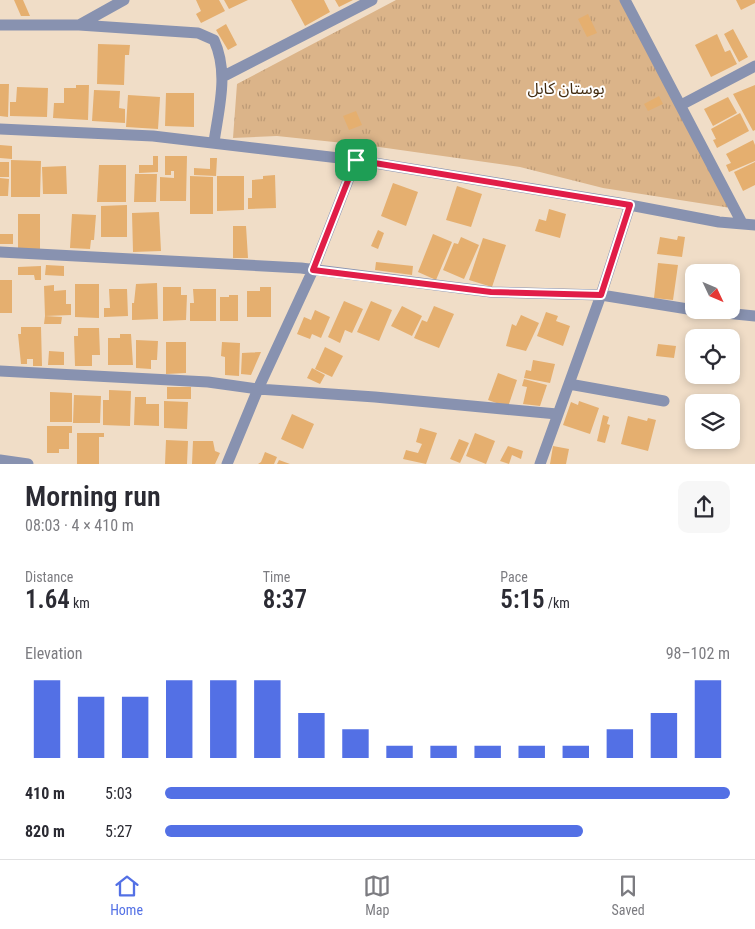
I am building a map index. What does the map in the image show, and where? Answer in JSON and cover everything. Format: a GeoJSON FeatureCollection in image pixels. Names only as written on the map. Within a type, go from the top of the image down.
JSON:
{"type":"FeatureCollection","features":[{"type":"Feature","properties":{"kind":"street"},"geometry":{"type":"LineString","coordinates":[[79,25],[124,0]]}},
{"type":"Feature","properties":{"kind":"street"},"geometry":{"type":"LineString","coordinates":[[224,76],[372,0]]}},
{"type":"Feature","properties":{"kind":"street"},"geometry":{"type":"LineString","coordinates":[[628,1],[742,223]]}},
{"type":"Feature","properties":{"kind":"street"},"geometry":{"type":"LineString","coordinates":[[0,25],[79,25],[198,33],[214,40],[221,54],[224,76],[214,142]]}},
{"type":"Feature","properties":{"kind":"street"},"geometry":{"type":"LineString","coordinates":[[681,105],[755,66]]}},
{"type":"Feature","properties":{"kind":"street"},"geometry":{"type":"LineString","coordinates":[[0,129],[153,136],[214,142],[356,160],[630,205],[719,222],[755,224]]}},
{"type":"Feature","properties":{"kind":"street"},"geometry":{"type":"LineString","coordinates":[[226,464],[313,270],[356,160]]}},
{"type":"Feature","properties":{"kind":"street"},"geometry":{"type":"LineString","coordinates":[[540,464],[601,295],[630,205]]}},
{"type":"Feature","properties":{"kind":"street"},"geometry":{"type":"LineString","coordinates":[[0,252],[313,270],[491,292],[601,295],[685,309]]}},
{"type":"Feature","properties":{"kind":"street"},"geometry":{"type":"LineString","coordinates":[[740,315],[755,316]]}},
{"type":"Feature","properties":{"kind":"street"},"geometry":{"type":"LineString","coordinates":[[0,371],[208,382],[258,389],[375,397],[557,414]]}},
{"type":"Feature","properties":{"kind":"street"},"geometry":{"type":"LineString","coordinates":[[569,384],[664,401]]}},
{"type":"Feature","properties":{"kind":"street"},"geometry":{"type":"LineString","coordinates":[[0,460],[28,464]]}},
{"type":"Feature","properties":{"kind":"green space","name":"بوستان کابل"},"geometry":{"type":"Polygon","coordinates":[[[396,0],[621,0],[731,208],[603,188],[520,167],[372,146],[277,136],[233,138],[237,84],[396,0]]]}},
{"type":"Feature","properties":{"kind":"building"},"geometry":{"type":"Polygon","coordinates":[[[14,0],[23,0],[30,16],[21,16],[14,0]]]}},
{"type":"Feature","properties":{"kind":"building"},"geometry":{"type":"Polygon","coordinates":[[[196,0],[219,0],[225,11],[201,23],[196,14],[201,11],[196,0]]]}},
{"type":"Feature","properties":{"kind":"building"},"geometry":{"type":"Polygon","coordinates":[[[224,0],[248,0],[229,9],[224,0]]]}},
{"type":"Feature","properties":{"kind":"building"},"geometry":{"type":"Polygon","coordinates":[[[291,0],[324,0],[330,12],[305,26],[291,0]]]}},
{"type":"Feature","properties":{"kind":"building"},"geometry":{"type":"Polygon","coordinates":[[[335,0],[353,0],[339,7],[335,0]]]}},
{"type":"Feature","properties":{"kind":"building"},"geometry":{"type":"Polygon","coordinates":[[[736,0],[755,0],[755,3],[741,10],[736,0]]]}},
{"type":"Feature","properties":{"kind":"building"},"geometry":{"type":"Polygon","coordinates":[[[588,14],[597,33],[587,37],[578,19],[588,14]]]}},
{"type":"Feature","properties":{"kind":"building"},"geometry":{"type":"Polygon","coordinates":[[[226,24],[237,45],[228,50],[216,30],[226,24]]]}},
{"type":"Feature","properties":{"kind":"building"},"geometry":{"type":"Polygon","coordinates":[[[733,29],[748,57],[739,62],[724,34],[733,29]]]}},
{"type":"Feature","properties":{"kind":"building"},"geometry":{"type":"Polygon","coordinates":[[[717,34],[725,52],[730,50],[737,64],[711,77],[695,45],[717,34]]]}},
{"type":"Feature","properties":{"kind":"building"},"geometry":{"type":"Polygon","coordinates":[[[98,44],[130,45],[129,55],[125,55],[124,85],[97,84],[98,44]]]}},
{"type":"Feature","properties":{"kind":"building"},"geometry":{"type":"Polygon","coordinates":[[[0,84],[9,84],[8,117],[0,116],[0,84]]]}},
{"type":"Feature","properties":{"kind":"building"},"geometry":{"type":"Polygon","coordinates":[[[76,85],[89,85],[88,120],[53,118],[54,103],[64,103],[64,88],[76,88],[76,85]]]}},
{"type":"Feature","properties":{"kind":"building"},"geometry":{"type":"Polygon","coordinates":[[[755,85],[755,130],[753,131],[733,94],[755,85]]]}},
{"type":"Feature","properties":{"kind":"building"},"geometry":{"type":"Polygon","coordinates":[[[17,87],[48,88],[47,117],[10,116],[10,102],[16,102],[17,87]]]}},
{"type":"Feature","properties":{"kind":"building"},"geometry":{"type":"Polygon","coordinates":[[[94,90],[120,91],[119,108],[125,109],[125,123],[92,121],[94,90]]]}},
{"type":"Feature","properties":{"kind":"building"},"geometry":{"type":"Polygon","coordinates":[[[166,93],[194,93],[194,127],[165,126],[166,93]]]}},
{"type":"Feature","properties":{"kind":"building"},"geometry":{"type":"Polygon","coordinates":[[[128,95],[160,97],[158,129],[126,127],[128,95]]]}},
{"type":"Feature","properties":{"kind":"building"},"geometry":{"type":"Polygon","coordinates":[[[659,96],[663,104],[648,111],[644,104],[659,96]]]}},
{"type":"Feature","properties":{"kind":"building"},"geometry":{"type":"Polygon","coordinates":[[[728,97],[737,113],[713,126],[704,109],[728,97]]]}},
{"type":"Feature","properties":{"kind":"building"},"geometry":{"type":"Polygon","coordinates":[[[356,111],[362,125],[349,130],[343,116],[356,111]]]}},
{"type":"Feature","properties":{"kind":"building"},"geometry":{"type":"Polygon","coordinates":[[[740,113],[749,131],[717,148],[713,140],[716,139],[711,129],[740,113]]]}},
{"type":"Feature","properties":{"kind":"building"},"geometry":{"type":"Polygon","coordinates":[[[753,140],[755,145],[755,161],[729,172],[726,165],[731,163],[726,154],[753,140]]]}},
{"type":"Feature","properties":{"kind":"building"},"geometry":{"type":"Polygon","coordinates":[[[0,145],[12,146],[12,159],[0,158],[0,145]]]}},
{"type":"Feature","properties":{"kind":"building"},"geometry":{"type":"Polygon","coordinates":[[[153,156],[158,156],[158,172],[139,173],[139,165],[153,165],[153,156]]]}},
{"type":"Feature","properties":{"kind":"building"},"geometry":{"type":"Polygon","coordinates":[[[165,156],[187,156],[186,201],[160,201],[160,177],[174,178],[174,171],[171,171],[171,175],[165,175],[165,156]]]}},
{"type":"Feature","properties":{"kind":"building"},"geometry":{"type":"Polygon","coordinates":[[[210,158],[217,158],[216,176],[194,175],[194,168],[210,169],[210,158]]]}},
{"type":"Feature","properties":{"kind":"building"},"geometry":{"type":"Polygon","coordinates":[[[11,160],[41,161],[40,197],[11,197],[11,160]]]}},
{"type":"Feature","properties":{"kind":"building"},"geometry":{"type":"Polygon","coordinates":[[[0,162],[9,162],[9,177],[0,177],[0,162]]]}},
{"type":"Feature","properties":{"kind":"building"},"geometry":{"type":"Polygon","coordinates":[[[755,162],[755,185],[743,191],[734,172],[755,162]]]}},
{"type":"Feature","properties":{"kind":"building"},"geometry":{"type":"Polygon","coordinates":[[[99,165],[126,165],[126,202],[97,202],[99,165]]]}},
{"type":"Feature","properties":{"kind":"building"},"geometry":{"type":"Polygon","coordinates":[[[66,166],[67,194],[43,194],[42,167],[66,166]]]}},
{"type":"Feature","properties":{"kind":"building"},"geometry":{"type":"Polygon","coordinates":[[[135,174],[157,174],[156,202],[134,202],[135,174]]]}},
{"type":"Feature","properties":{"kind":"building"},"geometry":{"type":"Polygon","coordinates":[[[275,175],[276,208],[248,209],[248,198],[252,198],[252,180],[263,179],[263,176],[275,175]]]}},
{"type":"Feature","properties":{"kind":"building"},"geometry":{"type":"Polygon","coordinates":[[[190,176],[213,177],[213,214],[190,214],[190,176]]]}},
{"type":"Feature","properties":{"kind":"building"},"geometry":{"type":"Polygon","coordinates":[[[217,176],[244,176],[244,210],[217,211],[217,176]]]}},
{"type":"Feature","properties":{"kind":"building"},"geometry":{"type":"Polygon","coordinates":[[[0,178],[9,179],[8,196],[0,196],[0,178]]]}},
{"type":"Feature","properties":{"kind":"building"},"geometry":{"type":"Polygon","coordinates":[[[393,183],[418,192],[406,226],[381,216],[393,183]]]}},
{"type":"Feature","properties":{"kind":"building"},"geometry":{"type":"Polygon","coordinates":[[[457,186],[482,194],[471,227],[446,220],[457,186]]]}},
{"type":"Feature","properties":{"kind":"building"},"geometry":{"type":"Polygon","coordinates":[[[127,205],[127,237],[101,237],[101,206],[127,205]]]}},
{"type":"Feature","properties":{"kind":"building"},"geometry":{"type":"Polygon","coordinates":[[[549,209],[566,214],[560,238],[535,231],[539,219],[546,221],[549,209]]]}},
{"type":"Feature","properties":{"kind":"building"},"geometry":{"type":"Polygon","coordinates":[[[159,212],[161,251],[133,252],[132,213],[159,212]]]}},
{"type":"Feature","properties":{"kind":"building"},"geometry":{"type":"Polygon","coordinates":[[[18,214],[40,214],[40,249],[18,249],[18,214]]]}},
{"type":"Feature","properties":{"kind":"building"},"geometry":{"type":"Polygon","coordinates":[[[72,214],[96,215],[94,240],[91,240],[90,249],[70,248],[72,214]]]}},
{"type":"Feature","properties":{"kind":"building"},"geometry":{"type":"Polygon","coordinates":[[[233,226],[246,226],[248,258],[233,258],[233,226]]]}},
{"type":"Feature","properties":{"kind":"building"},"geometry":{"type":"Polygon","coordinates":[[[378,230],[384,233],[378,249],[371,246],[378,230]]]}},
{"type":"Feature","properties":{"kind":"building"},"geometry":{"type":"Polygon","coordinates":[[[0,234],[13,234],[13,244],[0,244],[0,234]]]}},
{"type":"Feature","properties":{"kind":"building"},"geometry":{"type":"Polygon","coordinates":[[[433,234],[452,242],[436,280],[418,272],[433,234]]]}},
{"type":"Feature","properties":{"kind":"building"},"geometry":{"type":"Polygon","coordinates":[[[678,236],[685,237],[682,257],[657,254],[660,237],[677,240],[678,236]]]}},
{"type":"Feature","properties":{"kind":"building"},"geometry":{"type":"Polygon","coordinates":[[[461,237],[479,245],[464,279],[443,270],[454,243],[458,244],[461,237]]]}},
{"type":"Feature","properties":{"kind":"building"},"geometry":{"type":"Polygon","coordinates":[[[483,238],[506,245],[492,287],[469,280],[483,238]]]}},
{"type":"Feature","properties":{"kind":"building"},"geometry":{"type":"Polygon","coordinates":[[[376,262],[413,266],[412,275],[375,270],[376,262]]]}},
{"type":"Feature","properties":{"kind":"building"},"geometry":{"type":"Polygon","coordinates":[[[658,263],[678,265],[673,300],[654,298],[658,263]]]}},
{"type":"Feature","properties":{"kind":"building"},"geometry":{"type":"Polygon","coordinates":[[[46,265],[64,266],[64,276],[45,275],[46,265]]]}},
{"type":"Feature","properties":{"kind":"building"},"geometry":{"type":"Polygon","coordinates":[[[41,266],[41,280],[35,280],[34,275],[18,275],[18,267],[41,266]]]}},
{"type":"Feature","properties":{"kind":"building"},"geometry":{"type":"Polygon","coordinates":[[[0,280],[12,280],[12,313],[0,313],[0,280]]]}},
{"type":"Feature","properties":{"kind":"building"},"geometry":{"type":"Polygon","coordinates":[[[157,283],[158,319],[132,320],[132,303],[134,303],[136,284],[157,283]]]}},
{"type":"Feature","properties":{"kind":"building"},"geometry":{"type":"Polygon","coordinates":[[[75,284],[99,284],[99,318],[75,317],[75,284]]]}},
{"type":"Feature","properties":{"kind":"building"},"geometry":{"type":"Polygon","coordinates":[[[54,285],[54,291],[66,290],[66,304],[71,304],[71,315],[45,316],[44,286],[54,285]]]}},
{"type":"Feature","properties":{"kind":"building"},"geometry":{"type":"Polygon","coordinates":[[[163,287],[181,287],[181,295],[187,295],[186,320],[163,321],[163,287]]]}},
{"type":"Feature","properties":{"kind":"building"},"geometry":{"type":"Polygon","coordinates":[[[260,287],[271,287],[271,317],[247,317],[247,291],[260,291],[260,287]]]}},
{"type":"Feature","properties":{"kind":"building"},"geometry":{"type":"Polygon","coordinates":[[[109,289],[127,289],[128,316],[104,317],[104,308],[110,308],[109,289]]]}},
{"type":"Feature","properties":{"kind":"building"},"geometry":{"type":"Polygon","coordinates":[[[193,289],[216,289],[216,321],[190,321],[190,303],[194,303],[193,289]]]}},
{"type":"Feature","properties":{"kind":"building"},"geometry":{"type":"Polygon","coordinates":[[[229,295],[238,295],[238,321],[220,321],[220,297],[229,297],[229,295]]]}},
{"type":"Feature","properties":{"kind":"building"},"geometry":{"type":"Polygon","coordinates":[[[344,301],[363,309],[352,333],[345,330],[340,343],[328,337],[344,301]]]}},
{"type":"Feature","properties":{"kind":"building"},"geometry":{"type":"Polygon","coordinates":[[[371,301],[392,310],[379,341],[357,332],[371,301]]]}},
{"type":"Feature","properties":{"kind":"building"},"geometry":{"type":"Polygon","coordinates":[[[402,306],[422,316],[412,336],[391,326],[402,306]]]}},
{"type":"Feature","properties":{"kind":"building"},"geometry":{"type":"Polygon","coordinates":[[[434,306],[454,314],[439,348],[414,338],[422,320],[427,322],[434,306]]]}},
{"type":"Feature","properties":{"kind":"building"},"geometry":{"type":"Polygon","coordinates":[[[315,310],[330,317],[321,338],[312,334],[310,339],[297,334],[304,317],[311,320],[315,310]]]}},
{"type":"Feature","properties":{"kind":"building"},"geometry":{"type":"Polygon","coordinates":[[[546,312],[558,316],[556,321],[570,326],[563,346],[537,336],[546,312]]]}},
{"type":"Feature","properties":{"kind":"building"},"geometry":{"type":"Polygon","coordinates":[[[521,315],[539,323],[526,351],[506,346],[512,324],[516,326],[521,315]]]}},
{"type":"Feature","properties":{"kind":"building"},"geometry":{"type":"Polygon","coordinates":[[[45,316],[62,317],[61,324],[44,324],[45,316]]]}},
{"type":"Feature","properties":{"kind":"building"},"geometry":{"type":"Polygon","coordinates":[[[21,327],[41,327],[42,366],[33,366],[33,359],[27,359],[27,364],[21,364],[18,334],[21,334],[21,327]]]}},
{"type":"Feature","properties":{"kind":"building"},"geometry":{"type":"Polygon","coordinates":[[[78,328],[99,328],[100,355],[92,355],[92,366],[75,366],[74,336],[78,336],[78,328]]]}},
{"type":"Feature","properties":{"kind":"building"},"geometry":{"type":"Polygon","coordinates":[[[120,334],[131,334],[133,365],[108,365],[108,338],[120,338],[120,334]]]}},
{"type":"Feature","properties":{"kind":"building"},"geometry":{"type":"Polygon","coordinates":[[[136,340],[158,341],[157,360],[151,360],[151,369],[136,368],[136,340]]]}},
{"type":"Feature","properties":{"kind":"building"},"geometry":{"type":"Polygon","coordinates":[[[166,342],[186,342],[186,373],[166,374],[166,342]]]}},
{"type":"Feature","properties":{"kind":"building"},"geometry":{"type":"Polygon","coordinates":[[[222,342],[240,343],[239,376],[225,375],[225,357],[221,356],[222,342]]]}},
{"type":"Feature","properties":{"kind":"building"},"geometry":{"type":"Polygon","coordinates":[[[658,344],[676,346],[674,358],[656,356],[658,344]]]}},
{"type":"Feature","properties":{"kind":"building"},"geometry":{"type":"Polygon","coordinates":[[[325,347],[343,356],[332,377],[315,369],[325,347]]]}},
{"type":"Feature","properties":{"kind":"building"},"geometry":{"type":"Polygon","coordinates":[[[49,351],[64,352],[64,365],[48,365],[49,351]]]}},
{"type":"Feature","properties":{"kind":"building"},"geometry":{"type":"Polygon","coordinates":[[[261,352],[251,375],[241,374],[242,353],[261,352]]]}},
{"type":"Feature","properties":{"kind":"building"},"geometry":{"type":"Polygon","coordinates":[[[533,360],[555,364],[550,383],[524,378],[526,370],[531,371],[533,360]]]}},
{"type":"Feature","properties":{"kind":"building"},"geometry":{"type":"Polygon","coordinates":[[[312,368],[325,375],[320,384],[307,378],[312,368]]]}},
{"type":"Feature","properties":{"kind":"building"},"geometry":{"type":"Polygon","coordinates":[[[498,373],[517,380],[508,407],[488,400],[498,373]]]}},
{"type":"Feature","properties":{"kind":"building"},"geometry":{"type":"Polygon","coordinates":[[[524,379],[547,385],[540,406],[523,404],[527,387],[522,386],[524,379]]]}},
{"type":"Feature","properties":{"kind":"building"},"geometry":{"type":"Polygon","coordinates":[[[167,387],[191,387],[191,399],[167,399],[167,387]]]}},
{"type":"Feature","properties":{"kind":"building"},"geometry":{"type":"Polygon","coordinates":[[[109,390],[131,391],[130,426],[103,425],[103,400],[109,400],[109,390]]]}},
{"type":"Feature","properties":{"kind":"building"},"geometry":{"type":"Polygon","coordinates":[[[50,392],[72,393],[72,422],[50,422],[50,392]]]}},
{"type":"Feature","properties":{"kind":"building"},"geometry":{"type":"Polygon","coordinates":[[[74,395],[101,396],[100,423],[73,423],[74,395]]]}},
{"type":"Feature","properties":{"kind":"building"},"geometry":{"type":"Polygon","coordinates":[[[135,397],[146,397],[146,404],[159,404],[159,426],[134,425],[135,397]]]}},
{"type":"Feature","properties":{"kind":"building"},"geometry":{"type":"Polygon","coordinates":[[[164,401],[188,402],[187,429],[164,428],[164,401]]]}},
{"type":"Feature","properties":{"kind":"building"},"geometry":{"type":"Polygon","coordinates":[[[579,401],[599,408],[590,434],[563,425],[571,402],[578,405],[579,401]]]}},
{"type":"Feature","properties":{"kind":"building"},"geometry":{"type":"Polygon","coordinates":[[[292,414],[314,424],[303,449],[281,439],[292,414]]]}},
{"type":"Feature","properties":{"kind":"building"},"geometry":{"type":"Polygon","coordinates":[[[603,415],[609,417],[607,424],[610,425],[605,443],[597,441],[603,415]]]}},
{"type":"Feature","properties":{"kind":"building"},"geometry":{"type":"Polygon","coordinates":[[[628,416],[647,421],[648,418],[656,420],[648,451],[621,444],[628,416]]]}},
{"type":"Feature","properties":{"kind":"building"},"geometry":{"type":"Polygon","coordinates":[[[47,426],[72,426],[72,433],[69,433],[69,449],[59,449],[59,453],[47,453],[47,426]]]}},
{"type":"Feature","properties":{"kind":"building"},"geometry":{"type":"Polygon","coordinates":[[[420,428],[437,433],[426,464],[403,459],[406,450],[418,453],[422,444],[416,442],[420,428]]]}},
{"type":"Feature","properties":{"kind":"building"},"geometry":{"type":"Polygon","coordinates":[[[77,433],[104,433],[104,437],[99,437],[99,464],[77,464],[77,433]]]}},
{"type":"Feature","properties":{"kind":"building"},"geometry":{"type":"Polygon","coordinates":[[[475,433],[495,441],[486,464],[466,456],[475,433]]]}},
{"type":"Feature","properties":{"kind":"building"},"geometry":{"type":"Polygon","coordinates":[[[459,439],[469,443],[460,463],[450,459],[459,439]]]}},
{"type":"Feature","properties":{"kind":"building"},"geometry":{"type":"Polygon","coordinates":[[[166,440],[188,441],[187,464],[165,464],[166,440]]]}},
{"type":"Feature","properties":{"kind":"building"},"geometry":{"type":"Polygon","coordinates":[[[193,441],[213,441],[215,451],[220,453],[215,464],[192,464],[193,441]]]}},
{"type":"Feature","properties":{"kind":"building"},"geometry":{"type":"Polygon","coordinates":[[[508,446],[523,451],[521,459],[512,455],[509,464],[500,461],[508,446]]]}},
{"type":"Feature","properties":{"kind":"building"},"geometry":{"type":"Polygon","coordinates":[[[553,446],[569,449],[566,464],[550,464],[553,446]]]}},
{"type":"Feature","properties":{"kind":"building"},"geometry":{"type":"Polygon","coordinates":[[[265,452],[277,457],[274,464],[258,464],[261,462],[265,452]]]}},
{"type":"Feature","properties":{"kind":"building"},"geometry":{"type":"Polygon","coordinates":[[[279,460],[290,464],[277,464],[279,460]]]}},
{"type":"Feature","properties":{"kind":"route"},"geometry":{"type":"LineString","coordinates":[[356,160],[630,205],[601,295],[491,292],[313,270],[356,160]]}}]}
